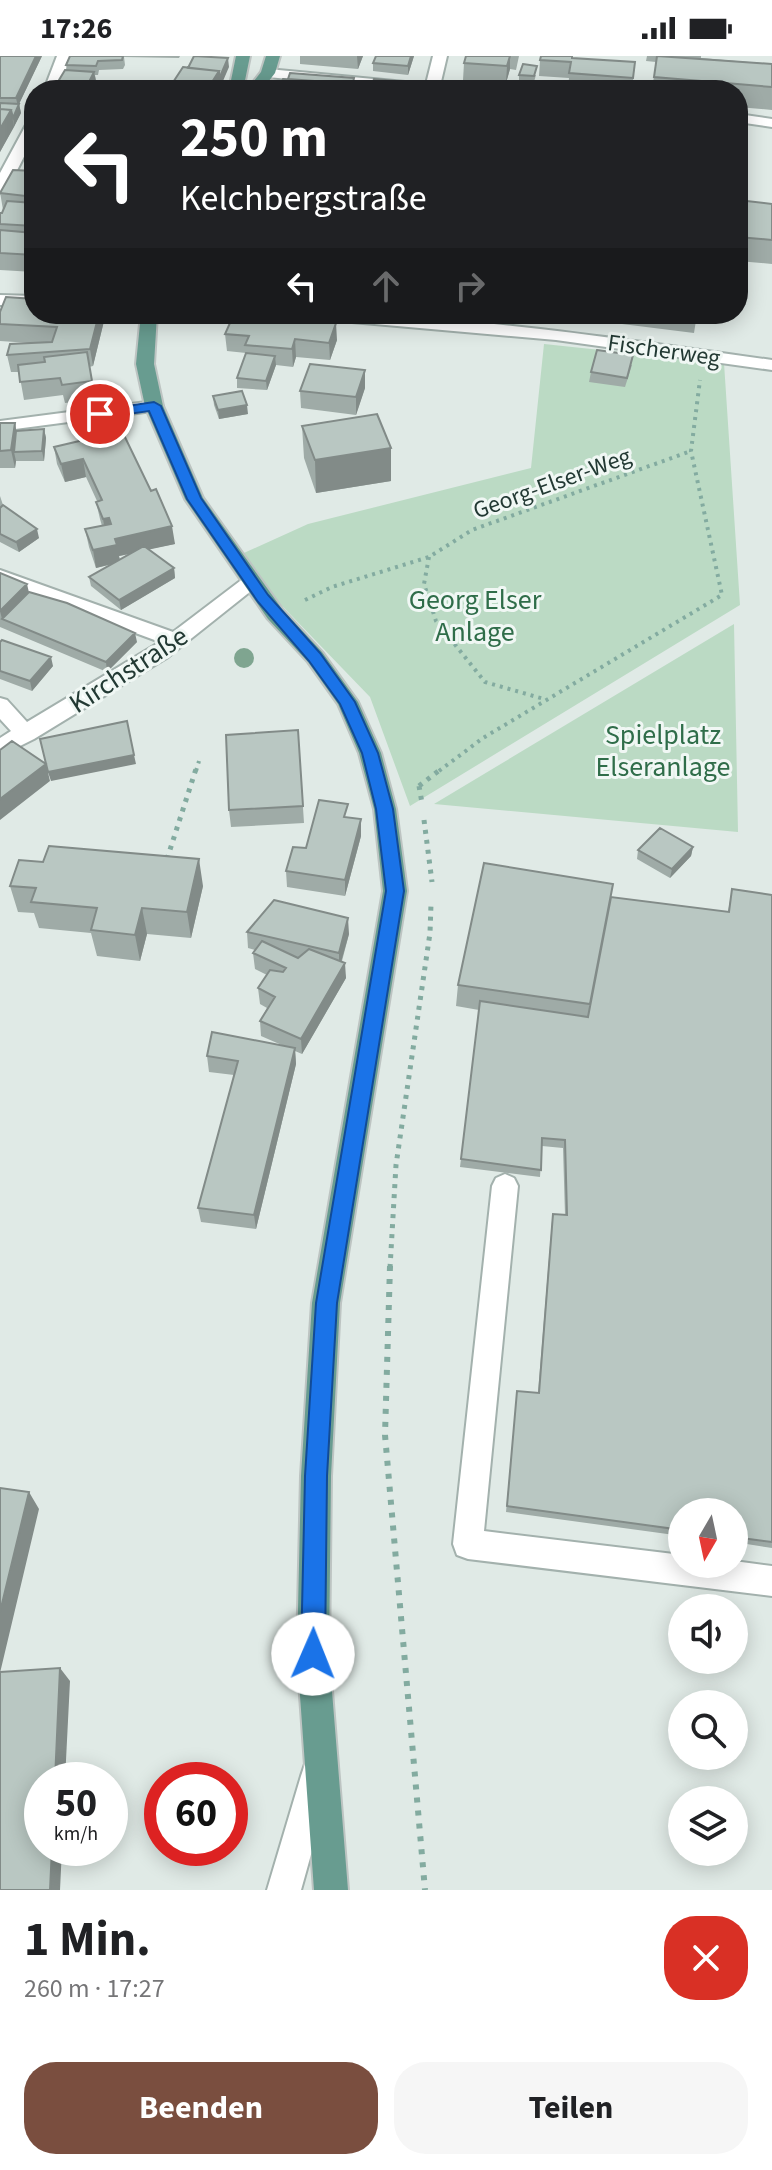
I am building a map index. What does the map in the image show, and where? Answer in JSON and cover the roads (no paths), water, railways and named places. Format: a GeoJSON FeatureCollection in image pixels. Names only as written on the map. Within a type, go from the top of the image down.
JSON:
{"type":"FeatureCollection","features":[{"type":"Feature","properties":{"kind":"main road"},"geometry":{"type":"LineString","coordinates":[[238,80],[243,56]]}},
{"type":"Feature","properties":{"kind":"main road"},"geometry":{"type":"LineString","coordinates":[[262,80],[273,56]]}},
{"type":"Feature","properties":{"kind":"main road"},"geometry":{"type":"LineString","coordinates":[[148,324],[145,364],[154,406],[194,499],[251,583],[315,657],[347,702],[370,753],[385,809],[395,891],[326,1303],[316,1476],[313,1654],[331,1890]]}},
{"type":"Feature","properties":{"kind":"street"},"geometry":{"type":"LineString","coordinates":[[55,80],[64,56]]}},
{"type":"Feature","properties":{"kind":"street"},"geometry":{"type":"LineString","coordinates":[[434,80],[440,56]]}},
{"type":"Feature","properties":{"kind":"street"},"geometry":{"type":"LineString","coordinates":[[268,73],[336,80]]}},
{"type":"Feature","properties":{"kind":"street"},"geometry":{"type":"LineString","coordinates":[[748,119],[772,123]]}},
{"type":"Feature","properties":{"kind":"street"},"geometry":{"type":"LineString","coordinates":[[0,188],[24,142]]}},
{"type":"Feature","properties":{"kind":"street"},"geometry":{"type":"LineString","coordinates":[[0,300],[24,301]]}},
{"type":"Feature","properties":{"kind":"street","name":"Fischerweg"},"geometry":{"type":"LineString","coordinates":[[431,324],[556,335],[772,365]]}},
{"type":"Feature","properties":{"kind":"street"},"geometry":{"type":"LineString","coordinates":[[556,335],[559,324]]}},
{"type":"Feature","properties":{"kind":"street"},"geometry":{"type":"LineString","coordinates":[[0,426],[154,406]]}},
{"type":"Feature","properties":{"kind":"street"},"geometry":{"type":"LineString","coordinates":[[0,576],[177,641]]}},
{"type":"Feature","properties":{"kind":"street","name":"Kirchstraße"},"geometry":{"type":"LineString","coordinates":[[0,748],[177,641],[251,583]]}},
{"type":"Feature","properties":{"kind":"street"},"geometry":{"type":"LineString","coordinates":[[0,705],[26,734]]}},
{"type":"Feature","properties":{"kind":"street"},"geometry":{"type":"LineString","coordinates":[[505,1186],[468,1544],[772,1581]]}},
{"type":"Feature","properties":{"kind":"street"},"geometry":{"type":"LineString","coordinates":[[284,1890],[322,1758]]}},
{"type":"Feature","properties":{"kind":"park label","name":"Georg Elser Anlage"},"geometry":{"type":"Point","coordinates":[475,615]}},
{"type":"Feature","properties":{"kind":"park label","name":"Spielplatz Elseranlage"},"geometry":{"type":"Point","coordinates":[663,750]}}]}
